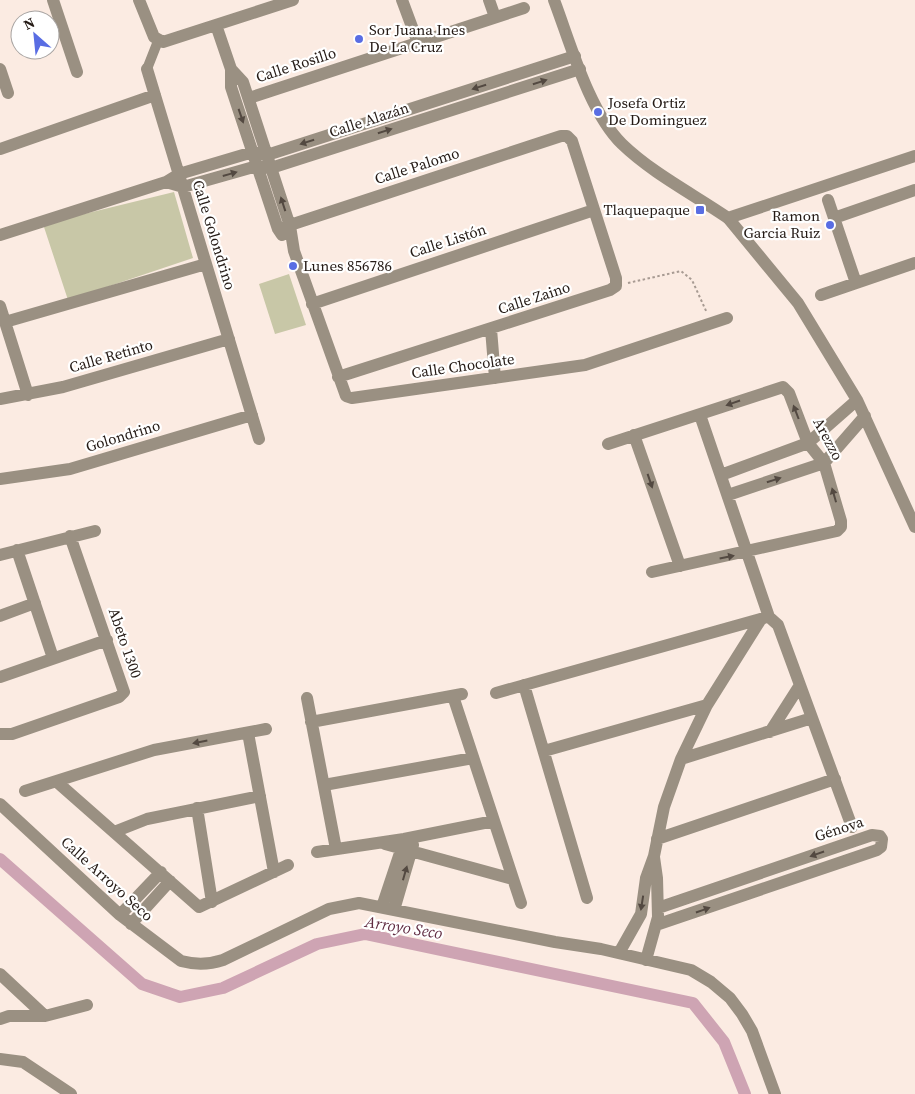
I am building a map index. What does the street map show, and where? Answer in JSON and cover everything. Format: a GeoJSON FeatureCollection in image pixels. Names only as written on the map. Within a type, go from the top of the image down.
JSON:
{"type":"FeatureCollection","features":[{"type":"Feature","properties":{"kind":"street"},"geometry":{"type":"LineString","coordinates":[[53,0],[77,72]]}},
{"type":"Feature","properties":{"kind":"street"},"geometry":{"type":"LineString","coordinates":[[139,0],[150,32],[158,41],[169,40],[293,0]]}},
{"type":"Feature","properties":{"kind":"street"},"geometry":{"type":"LineString","coordinates":[[402,0],[418,43]]}},
{"type":"Feature","properties":{"kind":"street"},"geometry":{"type":"LineString","coordinates":[[489,0],[495,17]]}},
{"type":"Feature","properties":{"kind":"street"},"geometry":{"type":"LineString","coordinates":[[554,0],[590,95],[620,142],[639,158],[728,218],[798,303],[857,400],[915,526]]}},
{"type":"Feature","properties":{"kind":"street","name":"Calle Rosillo"},"geometry":{"type":"LineString","coordinates":[[249,98],[524,8]]}},
{"type":"Feature","properties":{"kind":"street"},"geometry":{"type":"LineString","coordinates":[[216,25],[231,69],[231,86],[253,152],[294,251],[338,376]]}},
{"type":"Feature","properties":{"kind":"street","name":"Calle Golondrino"},"geometry":{"type":"LineString","coordinates":[[158,41],[147,69],[260,439]]}},
{"type":"Feature","properties":{"kind":"street","name":"Calle Alazán"},"geometry":{"type":"LineString","coordinates":[[0,235],[166,182],[179,174],[253,152],[267,154],[575,56]]}},
{"type":"Feature","properties":{"kind":"street"},"geometry":{"type":"LineString","coordinates":[[231,69],[243,82],[249,98],[271,168],[284,228]]}},
{"type":"Feature","properties":{"kind":"street","name":"Calle Alazán"},"geometry":{"type":"LineString","coordinates":[[183,187],[258,166],[271,168],[580,69]]}},
{"type":"Feature","properties":{"kind":"street"},"geometry":{"type":"LineString","coordinates":[[0,70],[8,93]]}},
{"type":"Feature","properties":{"kind":"street"},"geometry":{"type":"LineString","coordinates":[[0,149],[155,95]]}},
{"type":"Feature","properties":{"kind":"street","name":"Calle Palomo"},"geometry":{"type":"LineString","coordinates":[[284,228],[561,136],[567,136],[572,141],[594,210]]}},
{"type":"Feature","properties":{"kind":"street"},"geometry":{"type":"LineString","coordinates":[[728,218],[915,156]]}},
{"type":"Feature","properties":{"kind":"street"},"geometry":{"type":"LineString","coordinates":[[166,182],[183,187]]}},
{"type":"Feature","properties":{"kind":"street"},"geometry":{"type":"LineString","coordinates":[[834,218],[915,190]]}},
{"type":"Feature","properties":{"kind":"street"},"geometry":{"type":"LineString","coordinates":[[828,200],[856,283]]}},
{"type":"Feature","properties":{"kind":"street"},"geometry":{"type":"LineString","coordinates":[[594,210],[616,278],[616,286]]}},
{"type":"Feature","properties":{"kind":"street","name":"Calle Listón"},"geometry":{"type":"LineString","coordinates":[[312,304],[594,210]]}},
{"type":"Feature","properties":{"kind":"street"},"geometry":{"type":"LineString","coordinates":[[821,295],[915,263]]}},
{"type":"Feature","properties":{"kind":"street"},"geometry":{"type":"LineString","coordinates":[[5,322],[206,264]]}},
{"type":"Feature","properties":{"kind":"street","name":"Calle Zaino"},"geometry":{"type":"LineString","coordinates":[[338,376],[491,329],[610,290],[616,286]]}},
{"type":"Feature","properties":{"kind":"street"},"geometry":{"type":"LineString","coordinates":[[0,306],[28,395]]}},
{"type":"Feature","properties":{"kind":"street","name":"Calle Chocolate"},"geometry":{"type":"LineString","coordinates":[[338,376],[346,396],[352,398],[585,365],[727,318]]}},
{"type":"Feature","properties":{"kind":"street"},"geometry":{"type":"LineString","coordinates":[[491,329],[495,378]]}},
{"type":"Feature","properties":{"kind":"street","name":"Calle Retinto"},"geometry":{"type":"LineString","coordinates":[[0,399],[28,395],[229,339]]}},
{"type":"Feature","properties":{"kind":"street","name":"Arezzo"},"geometry":{"type":"LineString","coordinates":[[608,444],[783,387],[789,393],[808,443],[824,463],[841,527],[833,533],[652,572]]}},
{"type":"Feature","properties":{"kind":"street"},"geometry":{"type":"LineString","coordinates":[[721,475],[808,443],[857,400]]}},
{"type":"Feature","properties":{"kind":"street","name":"Golondrino"},"geometry":{"type":"LineString","coordinates":[[0,479],[70,469],[252,415]]}},
{"type":"Feature","properties":{"kind":"street"},"geometry":{"type":"LineString","coordinates":[[619,953],[640,914],[646,878],[654,856],[664,807],[681,758],[707,705],[765,618],[747,552],[700,415]]}},
{"type":"Feature","properties":{"kind":"street"},"geometry":{"type":"LineString","coordinates":[[728,495],[824,463],[864,416]]}},
{"type":"Feature","properties":{"kind":"street"},"geometry":{"type":"LineString","coordinates":[[634,435],[680,566]]}},
{"type":"Feature","properties":{"kind":"street"},"geometry":{"type":"LineString","coordinates":[[0,555],[95,531]]}},
{"type":"Feature","properties":{"kind":"street","name":"Abeto 1300"},"geometry":{"type":"LineString","coordinates":[[0,734],[12,734],[119,697],[124,692],[70,536]]}},
{"type":"Feature","properties":{"kind":"street"},"geometry":{"type":"LineString","coordinates":[[17,550],[53,658]]}},
{"type":"Feature","properties":{"kind":"street"},"geometry":{"type":"LineString","coordinates":[[0,616],[35,603]]}},
{"type":"Feature","properties":{"kind":"street"},"geometry":{"type":"LineString","coordinates":[[496,693],[765,618],[778,625],[852,827]]}},
{"type":"Feature","properties":{"kind":"street"},"geometry":{"type":"LineString","coordinates":[[0,678],[107,640]]}},
{"type":"Feature","properties":{"kind":"street"},"geometry":{"type":"LineString","coordinates":[[524,685],[587,898]]}},
{"type":"Feature","properties":{"kind":"street"},"geometry":{"type":"LineString","coordinates":[[770,732],[800,685]]}},
{"type":"Feature","properties":{"kind":"street"},"geometry":{"type":"LineString","coordinates":[[311,722],[458,695],[473,758],[521,903]]}},
{"type":"Feature","properties":{"kind":"street"},"geometry":{"type":"LineString","coordinates":[[307,698],[336,849]]}},
{"type":"Feature","properties":{"kind":"street"},"geometry":{"type":"LineString","coordinates":[[544,751],[707,705]]}},
{"type":"Feature","properties":{"kind":"street"},"geometry":{"type":"LineString","coordinates":[[681,758],[812,718]]}},
{"type":"Feature","properties":{"kind":"street"},"geometry":{"type":"LineString","coordinates":[[26,791],[154,750],[266,729]]}},
{"type":"Feature","properties":{"kind":"street"},"geometry":{"type":"LineString","coordinates":[[248,732],[274,872]]}},
{"type":"Feature","properties":{"kind":"street"},"geometry":{"type":"LineString","coordinates":[[324,785],[473,758]]}},
{"type":"Feature","properties":{"kind":"street"},"geometry":{"type":"LineString","coordinates":[[657,839],[835,779]]}},
{"type":"Feature","properties":{"kind":"street"},"geometry":{"type":"LineString","coordinates":[[57,782],[196,905],[204,906],[288,865]]}},
{"type":"Feature","properties":{"kind":"street"},"geometry":{"type":"LineString","coordinates":[[114,832],[147,819],[260,796]]}},
{"type":"Feature","properties":{"kind":"street","name":"Calle Arroyo Seco"},"geometry":{"type":"LineString","coordinates":[[0,804],[120,915],[181,961],[200,965],[223,960],[329,909],[359,903],[388,908]]}},
{"type":"Feature","properties":{"kind":"street"},"geometry":{"type":"LineString","coordinates":[[197,808],[212,902]]}},
{"type":"Feature","properties":{"kind":"street"},"geometry":{"type":"LineString","coordinates":[[317,852],[380,842],[408,843],[494,821]]}},
{"type":"Feature","properties":{"kind":"street","name":"Génova"},"geometry":{"type":"LineString","coordinates":[[656,926],[856,857],[881,847],[882,839],[876,834],[658,908]]}},
{"type":"Feature","properties":{"kind":"street"},"geometry":{"type":"LineString","coordinates":[[851,842],[856,857]]}},
{"type":"Feature","properties":{"kind":"street"},"geometry":{"type":"LineString","coordinates":[[408,843],[513,879]]}},
{"type":"Feature","properties":{"kind":"street"},"geometry":{"type":"LineString","coordinates":[[408,843],[388,908],[619,953],[691,970],[711,982],[730,998],[752,1030],[775,1094]]}},
{"type":"Feature","properties":{"kind":"street"},"geometry":{"type":"LineString","coordinates":[[646,960],[656,926],[658,908],[654,856]]}},
{"type":"Feature","properties":{"kind":"street"},"geometry":{"type":"LineString","coordinates":[[755,875],[760,890]]}},
{"type":"Feature","properties":{"kind":"street"},"geometry":{"type":"LineString","coordinates":[[120,915],[166,877]]}},
{"type":"Feature","properties":{"kind":"street"},"geometry":{"type":"LineString","coordinates":[[131,924],[166,877]]}},
{"type":"Feature","properties":{"kind":"street"},"geometry":{"type":"LineString","coordinates":[[0,974],[46,1016]]}},
{"type":"Feature","properties":{"kind":"street"},"geometry":{"type":"LineString","coordinates":[[5,1017],[18,1005],[18,992]]}},
{"type":"Feature","properties":{"kind":"street"},"geometry":{"type":"LineString","coordinates":[[5,1017],[46,1016],[87,1005]]}},
{"type":"Feature","properties":{"kind":"street"},"geometry":{"type":"LineString","coordinates":[[0,1059],[23,1062],[71,1094]]}},
{"type":"Feature","properties":{"kind":"path"},"geometry":{"type":"LineString","coordinates":[[616,286],[681,271],[692,280],[711,324]]}},
{"type":"Feature","properties":{"kind":"green space"},"geometry":{"type":"Polygon","coordinates":[[[174,192],[193,258],[68,300],[43,224],[174,192]]]}},
{"type":"Feature","properties":{"kind":"green space"},"geometry":{"type":"Polygon","coordinates":[[[289,274],[306,325],[275,334],[259,284],[289,274]]]}},
{"type":"Feature","properties":{"kind":"waterway","name":"Arroyo Seco"},"geometry":{"type":"LineString","coordinates":[[0,859],[142,984],[180,997],[223,988],[317,944],[365,934],[693,1003],[724,1042],[745,1094]]}},
{"type":"Feature","properties":{"kind":"place","name":"Sor Juana Ines De La Cruz"},"geometry":{"type":"Point","coordinates":[359,39]}},
{"type":"Feature","properties":{"kind":"place","name":"Josefa Ortiz De Dominguez"},"geometry":{"type":"Point","coordinates":[598,112]}},
{"type":"Feature","properties":{"kind":"place","name":"Tlaquepaque"},"geometry":{"type":"Point","coordinates":[700,210]}},
{"type":"Feature","properties":{"kind":"place","name":"Ramon Garcia Ruiz"},"geometry":{"type":"Point","coordinates":[830,225]}},
{"type":"Feature","properties":{"kind":"place","name":"Lunes 856786"},"geometry":{"type":"Point","coordinates":[293,266]}}]}
